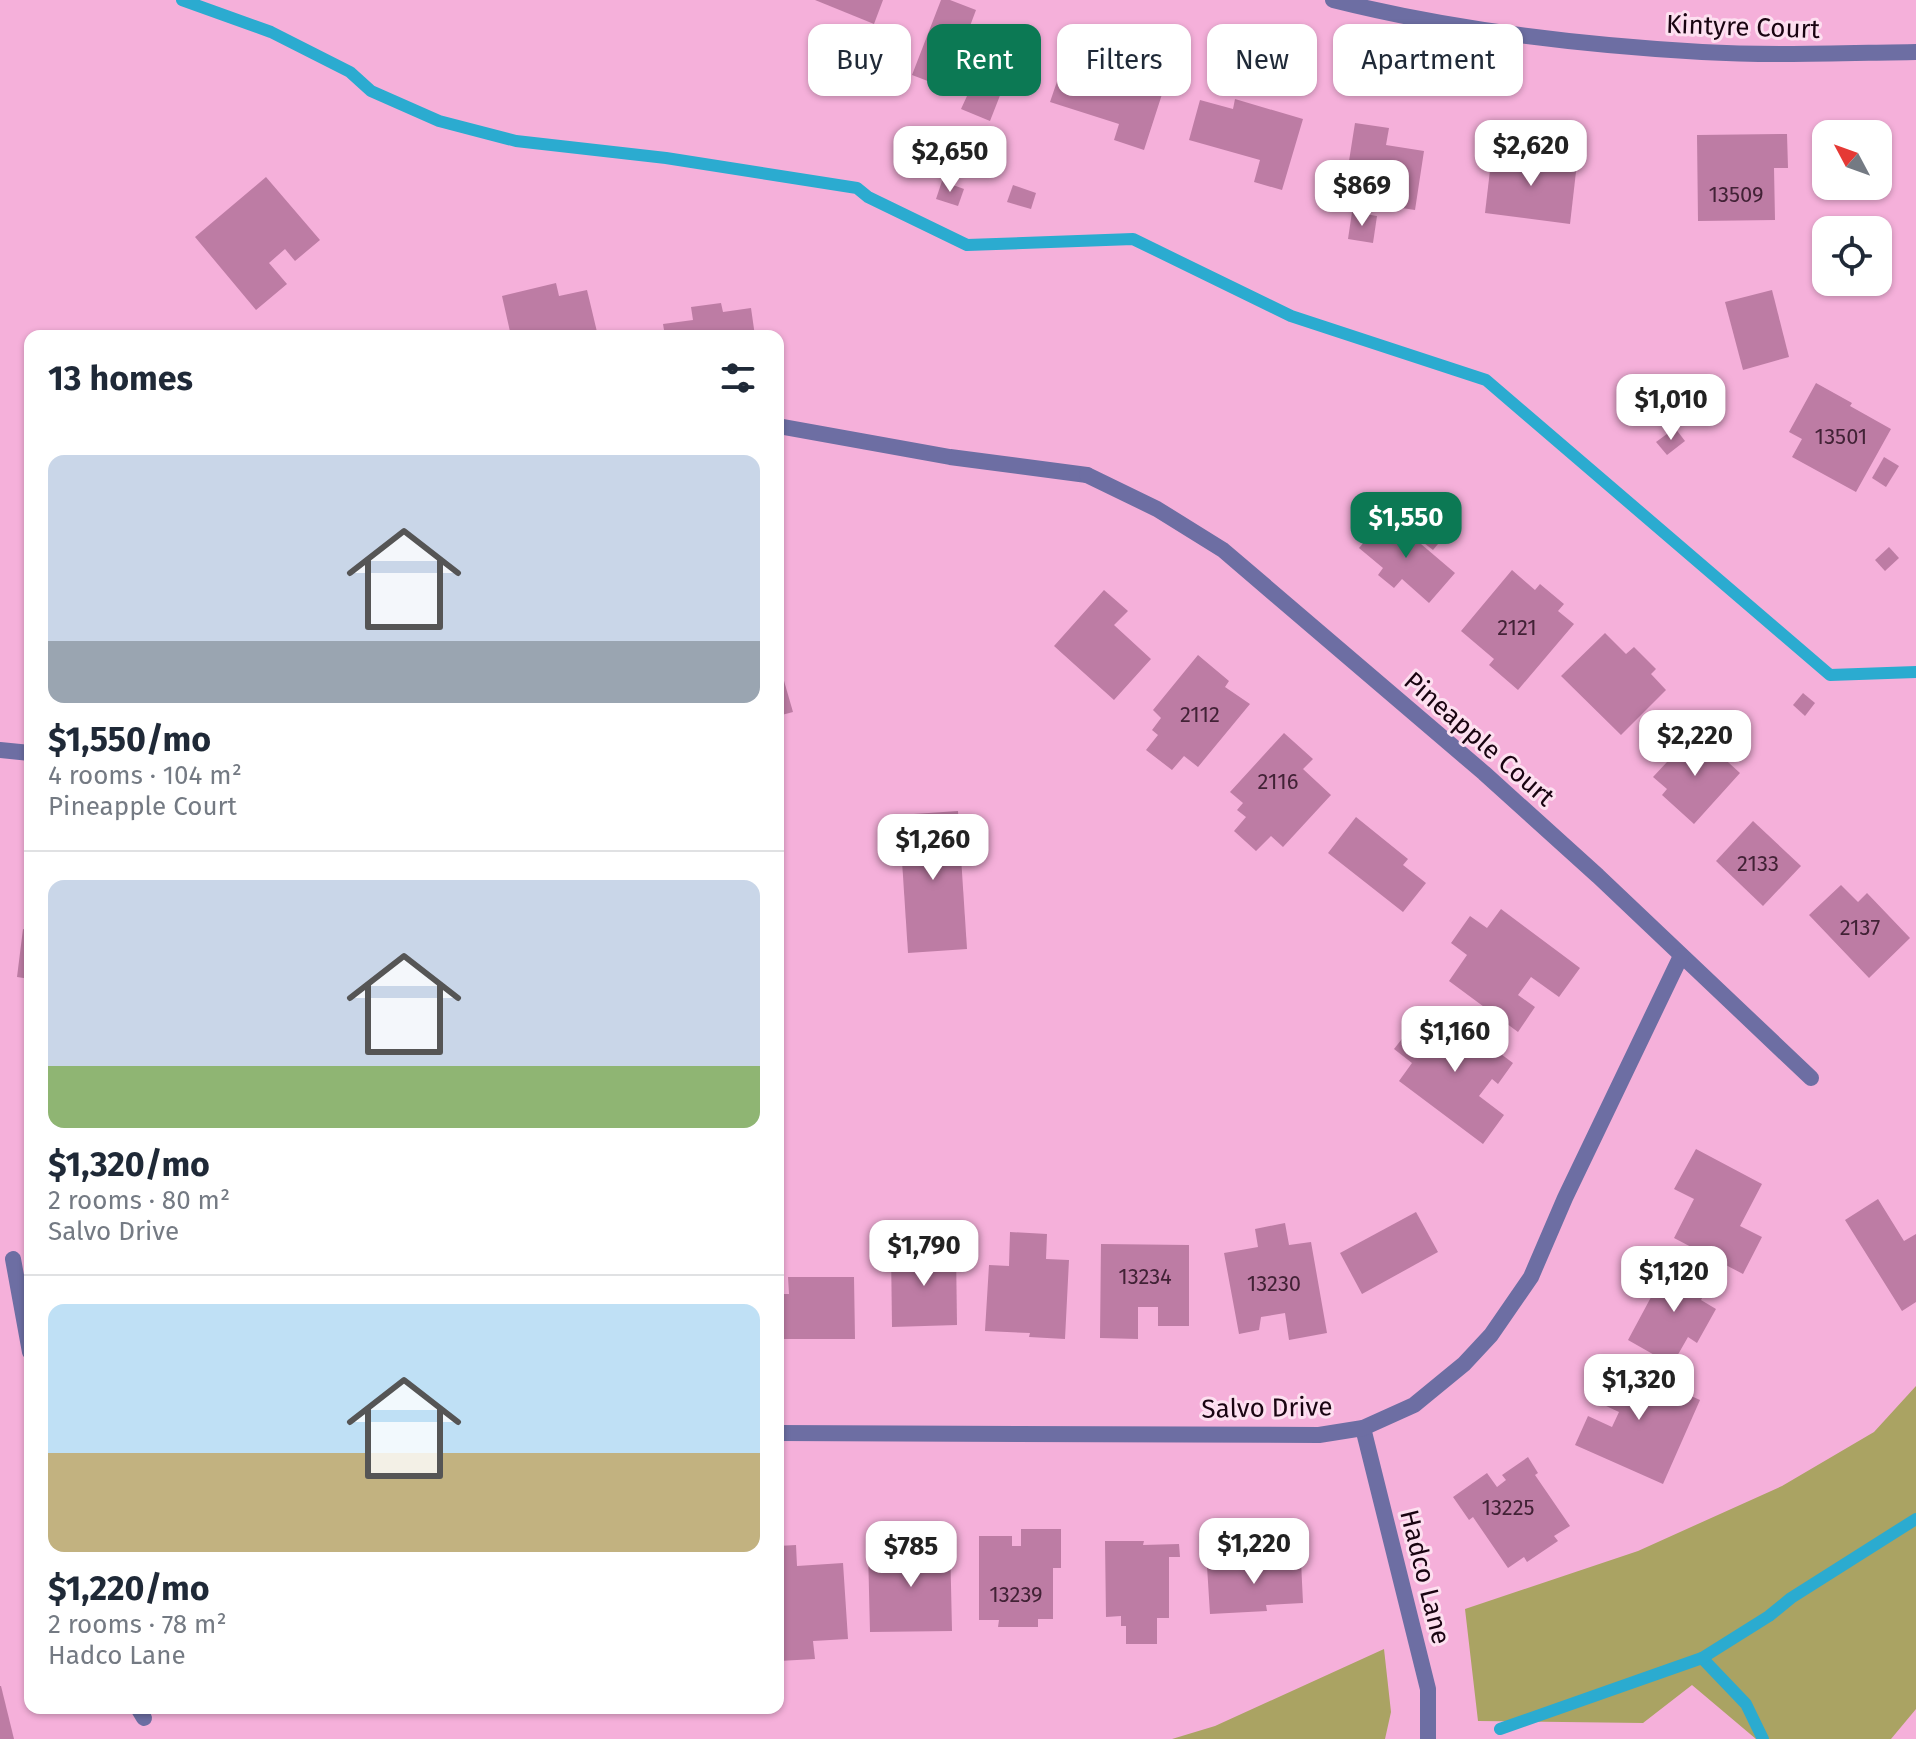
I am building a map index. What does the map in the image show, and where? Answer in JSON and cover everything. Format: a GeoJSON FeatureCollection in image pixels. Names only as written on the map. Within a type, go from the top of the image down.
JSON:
{"type":"FeatureCollection","features":[{"type":"Feature","properties":{"kind":"street","name":"Kintyre Court"},"geometry":{"type":"LineString","coordinates":[[1333,0],[1429,20],[1610,45],[1703,52],[1916,52]]}},
{"type":"Feature","properties":{"kind":"street","name":"Pineapple Court"},"geometry":{"type":"LineString","coordinates":[[784,427],[950,457],[1087,475],[1157,509],[1223,550],[1484,773],[1811,1078]]}},
{"type":"Feature","properties":{"kind":"street"},"geometry":{"type":"LineString","coordinates":[[0,750],[24,752]]}},
{"type":"Feature","properties":{"kind":"street","name":"Salvo Drive"},"geometry":{"type":"LineString","coordinates":[[784,1433],[1319,1435],[1363,1428],[1414,1405],[1464,1364],[1491,1335],[1531,1277],[1565,1198],[1681,956]]}},
{"type":"Feature","properties":{"kind":"street"},"geometry":{"type":"LineString","coordinates":[[13,1259],[24,1319]]}},
{"type":"Feature","properties":{"kind":"street","name":"Hadco Lane"},"geometry":{"type":"LineString","coordinates":[[1363,1428],[1428,1689],[1428,1739]]}},
{"type":"Feature","properties":{"kind":"shaded area"},"geometry":{"type":"Polygon","coordinates":[[[1916,1386],[1916,1709],[1891,1739],[1756,1739],[1692,1685],[1643,1723],[1478,1721],[1465,1609],[1638,1551],[1782,1486],[1874,1432],[1916,1386]]]}},
{"type":"Feature","properties":{"kind":"shaded area"},"geometry":{"type":"Polygon","coordinates":[[[1384,1649],[1391,1712],[1385,1739],[1172,1739],[1215,1726],[1384,1649]]]}},
{"type":"Feature","properties":{"kind":"building"},"geometry":{"type":"Polygon","coordinates":[[[815,0],[883,0],[874,24],[815,0]]]}},
{"type":"Feature","properties":{"kind":"building"},"geometry":{"type":"Polygon","coordinates":[[[941,0],[950,0],[976,10],[971,24],[932,24],[941,0]]]}},
{"type":"Feature","properties":{"kind":"building"},"geometry":{"type":"Polygon","coordinates":[[[927,36],[927,81],[912,75],[927,36]]]}},
{"type":"Feature","properties":{"kind":"building"},"geometry":{"type":"Polygon","coordinates":[[[1057,82],[1057,96],[1161,96],[1144,150],[1114,140],[1119,124],[1050,102],[1057,82]]]}},
{"type":"Feature","properties":{"kind":"building"},"geometry":{"type":"Polygon","coordinates":[[[967,96],[1000,96],[990,121],[961,109],[967,96]]]}},
{"type":"Feature","properties":{"kind":"building"},"geometry":{"type":"Polygon","coordinates":[[[1235,99],[1303,119],[1282,190],[1254,182],[1260,160],[1189,140],[1200,100],[1233,109],[1235,99]]]}},
{"type":"Feature","properties":{"kind":"building"},"geometry":{"type":"Polygon","coordinates":[[[1355,123],[1389,128],[1386,145],[1424,151],[1415,210],[1343,199],[1355,123]]]}},
{"type":"Feature","properties":{"kind":"building"},"geometry":{"type":"Polygon","coordinates":[[[1787,134],[1788,168],[1774,168],[1775,220],[1698,221],[1697,135],[1787,134]]]}},
{"type":"Feature","properties":{"kind":"building"},"geometry":{"type":"Polygon","coordinates":[[[1492,153],[1577,163],[1570,224],[1485,213],[1492,153]]]}},
{"type":"Feature","properties":{"kind":"building"},"geometry":{"type":"Polygon","coordinates":[[[266,177],[320,240],[295,261],[285,249],[269,263],[287,284],[256,310],[195,237],[266,177]]]}},
{"type":"Feature","properties":{"kind":"building"},"geometry":{"type":"Polygon","coordinates":[[[942,181],[964,189],[958,206],[936,199],[942,181]]]}},
{"type":"Feature","properties":{"kind":"building"},"geometry":{"type":"Polygon","coordinates":[[[1013,185],[1036,193],[1031,209],[1007,202],[1013,185]]]}},
{"type":"Feature","properties":{"kind":"building"},"geometry":{"type":"Polygon","coordinates":[[[1352,212],[1377,216],[1373,243],[1348,239],[1352,212]]]}},
{"type":"Feature","properties":{"kind":"building"},"geometry":{"type":"Polygon","coordinates":[[[556,283],[559,296],[587,290],[597,330],[510,330],[502,296],[556,283]]]}},
{"type":"Feature","properties":{"kind":"building"},"geometry":{"type":"Polygon","coordinates":[[[1772,290],[1789,357],[1743,370],[1725,302],[1772,290]]]}},
{"type":"Feature","properties":{"kind":"building"},"geometry":{"type":"Polygon","coordinates":[[[721,303],[723,312],[751,308],[754,330],[664,330],[663,324],[693,320],[691,307],[721,303]]]}},
{"type":"Feature","properties":{"kind":"building"},"geometry":{"type":"Polygon","coordinates":[[[1816,383],[1891,429],[1856,492],[1792,457],[1802,439],[1789,432],[1816,383]]]}},
{"type":"Feature","properties":{"kind":"building"},"geometry":{"type":"Polygon","coordinates":[[[1675,428],[1685,441],[1667,455],[1656,442],[1675,428]]]}},
{"type":"Feature","properties":{"kind":"building"},"geometry":{"type":"Polygon","coordinates":[[[1884,457],[1899,466],[1886,487],[1872,478],[1884,457]]]}},
{"type":"Feature","properties":{"kind":"building"},"geometry":{"type":"Polygon","coordinates":[[[1412,513],[1443,538],[1433,550],[1402,526],[1412,513]]]}},
{"type":"Feature","properties":{"kind":"building"},"geometry":{"type":"Polygon","coordinates":[[[1387,515],[1455,573],[1429,603],[1402,579],[1394,588],[1378,575],[1383,568],[1359,548],[1387,515]]]}},
{"type":"Feature","properties":{"kind":"building"},"geometry":{"type":"Polygon","coordinates":[[[1889,547],[1899,558],[1885,571],[1875,560],[1889,547]]]}},
{"type":"Feature","properties":{"kind":"building"},"geometry":{"type":"Polygon","coordinates":[[[1512,570],[1535,590],[1540,584],[1564,604],[1558,611],[1574,624],[1518,690],[1489,665],[1494,659],[1461,631],[1512,570]]]}},
{"type":"Feature","properties":{"kind":"building"},"geometry":{"type":"Polygon","coordinates":[[[1104,590],[1128,611],[1114,625],[1151,659],[1114,700],[1054,646],[1104,590]]]}},
{"type":"Feature","properties":{"kind":"building"},"geometry":{"type":"Polygon","coordinates":[[[1605,633],[1626,654],[1634,647],[1656,669],[1651,674],[1666,690],[1621,735],[1561,676],[1605,633]]]}},
{"type":"Feature","properties":{"kind":"building"},"geometry":{"type":"Polygon","coordinates":[[[1198,655],[1229,681],[1225,687],[1250,704],[1198,767],[1184,756],[1172,770],[1146,750],[1158,735],[1152,730],[1161,718],[1153,710],[1198,655]]]}},
{"type":"Feature","properties":{"kind":"building"},"geometry":{"type":"Polygon","coordinates":[[[784,681],[793,712],[784,714],[784,681]]]}},
{"type":"Feature","properties":{"kind":"building"},"geometry":{"type":"Polygon","coordinates":[[[1803,693],[1815,703],[1805,716],[1793,705],[1803,693]]]}},
{"type":"Feature","properties":{"kind":"building"},"geometry":{"type":"Polygon","coordinates":[[[1695,732],[1740,773],[1694,824],[1662,795],[1667,789],[1653,777],[1695,732]]]}},
{"type":"Feature","properties":{"kind":"building"},"geometry":{"type":"Polygon","coordinates":[[[1284,733],[1313,759],[1303,769],[1331,795],[1283,847],[1271,836],[1256,851],[1234,831],[1246,817],[1237,810],[1243,803],[1230,792],[1284,733]]]}},
{"type":"Feature","properties":{"kind":"building"},"geometry":{"type":"Polygon","coordinates":[[[958,811],[967,949],[908,953],[899,815],[958,811]]]}},
{"type":"Feature","properties":{"kind":"building"},"geometry":{"type":"Polygon","coordinates":[[[1356,817],[1408,859],[1403,865],[1426,883],[1403,912],[1328,853],[1356,817]]]}},
{"type":"Feature","properties":{"kind":"building"},"geometry":{"type":"Polygon","coordinates":[[[1753,821],[1801,866],[1763,906],[1716,861],[1753,821]]]}},
{"type":"Feature","properties":{"kind":"building"},"geometry":{"type":"Polygon","coordinates":[[[1841,885],[1858,902],[1867,893],[1910,938],[1869,978],[1809,915],[1841,885]]]}},
{"type":"Feature","properties":{"kind":"building"},"geometry":{"type":"Polygon","coordinates":[[[1501,909],[1580,968],[1559,997],[1531,977],[1518,995],[1535,1007],[1518,1032],[1449,981],[1467,955],[1451,943],[1470,916],[1487,928],[1501,909]]]}},
{"type":"Feature","properties":{"kind":"building"},"geometry":{"type":"Polygon","coordinates":[[[23,929],[24,978],[17,977],[23,929]]]}},
{"type":"Feature","properties":{"kind":"building"},"geometry":{"type":"Polygon","coordinates":[[[1447,1014],[1513,1063],[1498,1084],[1492,1079],[1479,1096],[1504,1115],[1483,1144],[1399,1081],[1412,1063],[1394,1049],[1412,1026],[1428,1038],[1447,1014]]]}},
{"type":"Feature","properties":{"kind":"building"},"geometry":{"type":"Polygon","coordinates":[[[1696,1149],[1762,1184],[1740,1226],[1762,1237],[1743,1274],[1674,1238],[1694,1199],[1674,1189],[1696,1149]]]}},
{"type":"Feature","properties":{"kind":"building"},"geometry":{"type":"Polygon","coordinates":[[[1878,1199],[1904,1241],[1916,1234],[1916,1302],[1902,1311],[1845,1220],[1878,1199]]]}},
{"type":"Feature","properties":{"kind":"building"},"geometry":{"type":"Polygon","coordinates":[[[1416,1212],[1438,1252],[1362,1294],[1340,1253],[1416,1212]]]}},
{"type":"Feature","properties":{"kind":"building"},"geometry":{"type":"Polygon","coordinates":[[[1285,1223],[1289,1245],[1311,1242],[1327,1333],[1289,1340],[1285,1313],[1261,1317],[1259,1330],[1239,1334],[1224,1253],[1258,1247],[1255,1229],[1285,1223]]]}},
{"type":"Feature","properties":{"kind":"building"},"geometry":{"type":"Polygon","coordinates":[[[1010,1232],[1047,1234],[1046,1259],[1069,1260],[1065,1339],[1029,1337],[1030,1333],[985,1331],[989,1265],[1009,1266],[1010,1232]]]}},
{"type":"Feature","properties":{"kind":"building"},"geometry":{"type":"Polygon","coordinates":[[[1101,1244],[1189,1245],[1189,1326],[1158,1326],[1158,1307],[1138,1307],[1138,1339],[1100,1338],[1101,1244]]]}},
{"type":"Feature","properties":{"kind":"building"},"geometry":{"type":"Polygon","coordinates":[[[956,1250],[957,1325],[892,1327],[891,1251],[956,1250]]]}},
{"type":"Feature","properties":{"kind":"building"},"geometry":{"type":"Polygon","coordinates":[[[1671,1260],[1711,1282],[1701,1300],[1716,1309],[1697,1343],[1688,1337],[1672,1365],[1628,1340],[1671,1260]]]}},
{"type":"Feature","properties":{"kind":"building"},"geometry":{"type":"Polygon","coordinates":[[[788,1277],[854,1277],[855,1339],[784,1339],[784,1294],[789,1294],[788,1277]]]}},
{"type":"Feature","properties":{"kind":"building"},"geometry":{"type":"Polygon","coordinates":[[[1609,1359],[1700,1400],[1663,1484],[1575,1445],[1588,1416],[1612,1427],[1619,1412],[1591,1399],[1609,1359]]]}},
{"type":"Feature","properties":{"kind":"building"},"geometry":{"type":"Polygon","coordinates":[[[1528,1457],[1538,1473],[1535,1475],[1570,1526],[1554,1536],[1558,1541],[1527,1562],[1524,1557],[1508,1568],[1473,1517],[1469,1520],[1453,1497],[1487,1473],[1497,1487],[1506,1480],[1502,1475],[1528,1457]]]}},
{"type":"Feature","properties":{"kind":"building"},"geometry":{"type":"Polygon","coordinates":[[[1021,1529],[1061,1529],[1061,1568],[1053,1568],[1053,1619],[1038,1619],[1038,1627],[998,1627],[999,1620],[979,1620],[979,1536],[1012,1536],[1012,1546],[1021,1546],[1021,1529]]]}},
{"type":"Feature","properties":{"kind":"building"},"geometry":{"type":"Polygon","coordinates":[[[950,1540],[952,1631],[870,1632],[868,1550],[898,1550],[898,1561],[914,1561],[913,1541],[950,1540]]]}},
{"type":"Feature","properties":{"kind":"building"},"geometry":{"type":"Polygon","coordinates":[[[1105,1541],[1144,1541],[1143,1545],[1179,1544],[1180,1557],[1169,1557],[1169,1618],[1157,1618],[1157,1644],[1126,1644],[1126,1626],[1121,1626],[1121,1616],[1106,1617],[1105,1541]]]}},
{"type":"Feature","properties":{"kind":"building"},"geometry":{"type":"Polygon","coordinates":[[[796,1545],[797,1566],[843,1563],[848,1639],[813,1641],[815,1659],[784,1661],[784,1546],[796,1545]]]}},
{"type":"Feature","properties":{"kind":"building"},"geometry":{"type":"Polygon","coordinates":[[[1247,1558],[1265,1558],[1265,1563],[1301,1561],[1303,1603],[1266,1605],[1267,1611],[1210,1614],[1207,1566],[1247,1564],[1247,1558]]]}},
{"type":"Feature","properties":{"kind":"building"},"geometry":{"type":"Polygon","coordinates":[[[1,1686],[14,1739],[0,1739],[1,1686]]]}},
{"type":"Feature","properties":{"kind":"waterway"},"geometry":{"type":"LineString","coordinates":[[182,0],[271,32],[350,72],[371,91],[439,121],[516,141],[666,158],[857,188],[868,197],[967,245],[1133,239],[1291,316],[1486,380],[1830,675],[1916,672]]}},
{"type":"Feature","properties":{"kind":"waterway"},"geometry":{"type":"LineString","coordinates":[[1500,1729],[1702,1658],[1916,1519]]}},
{"type":"Feature","properties":{"kind":"waterway"},"geometry":{"type":"LineString","coordinates":[[1702,1658],[1746,1704],[1763,1739]]}}]}
